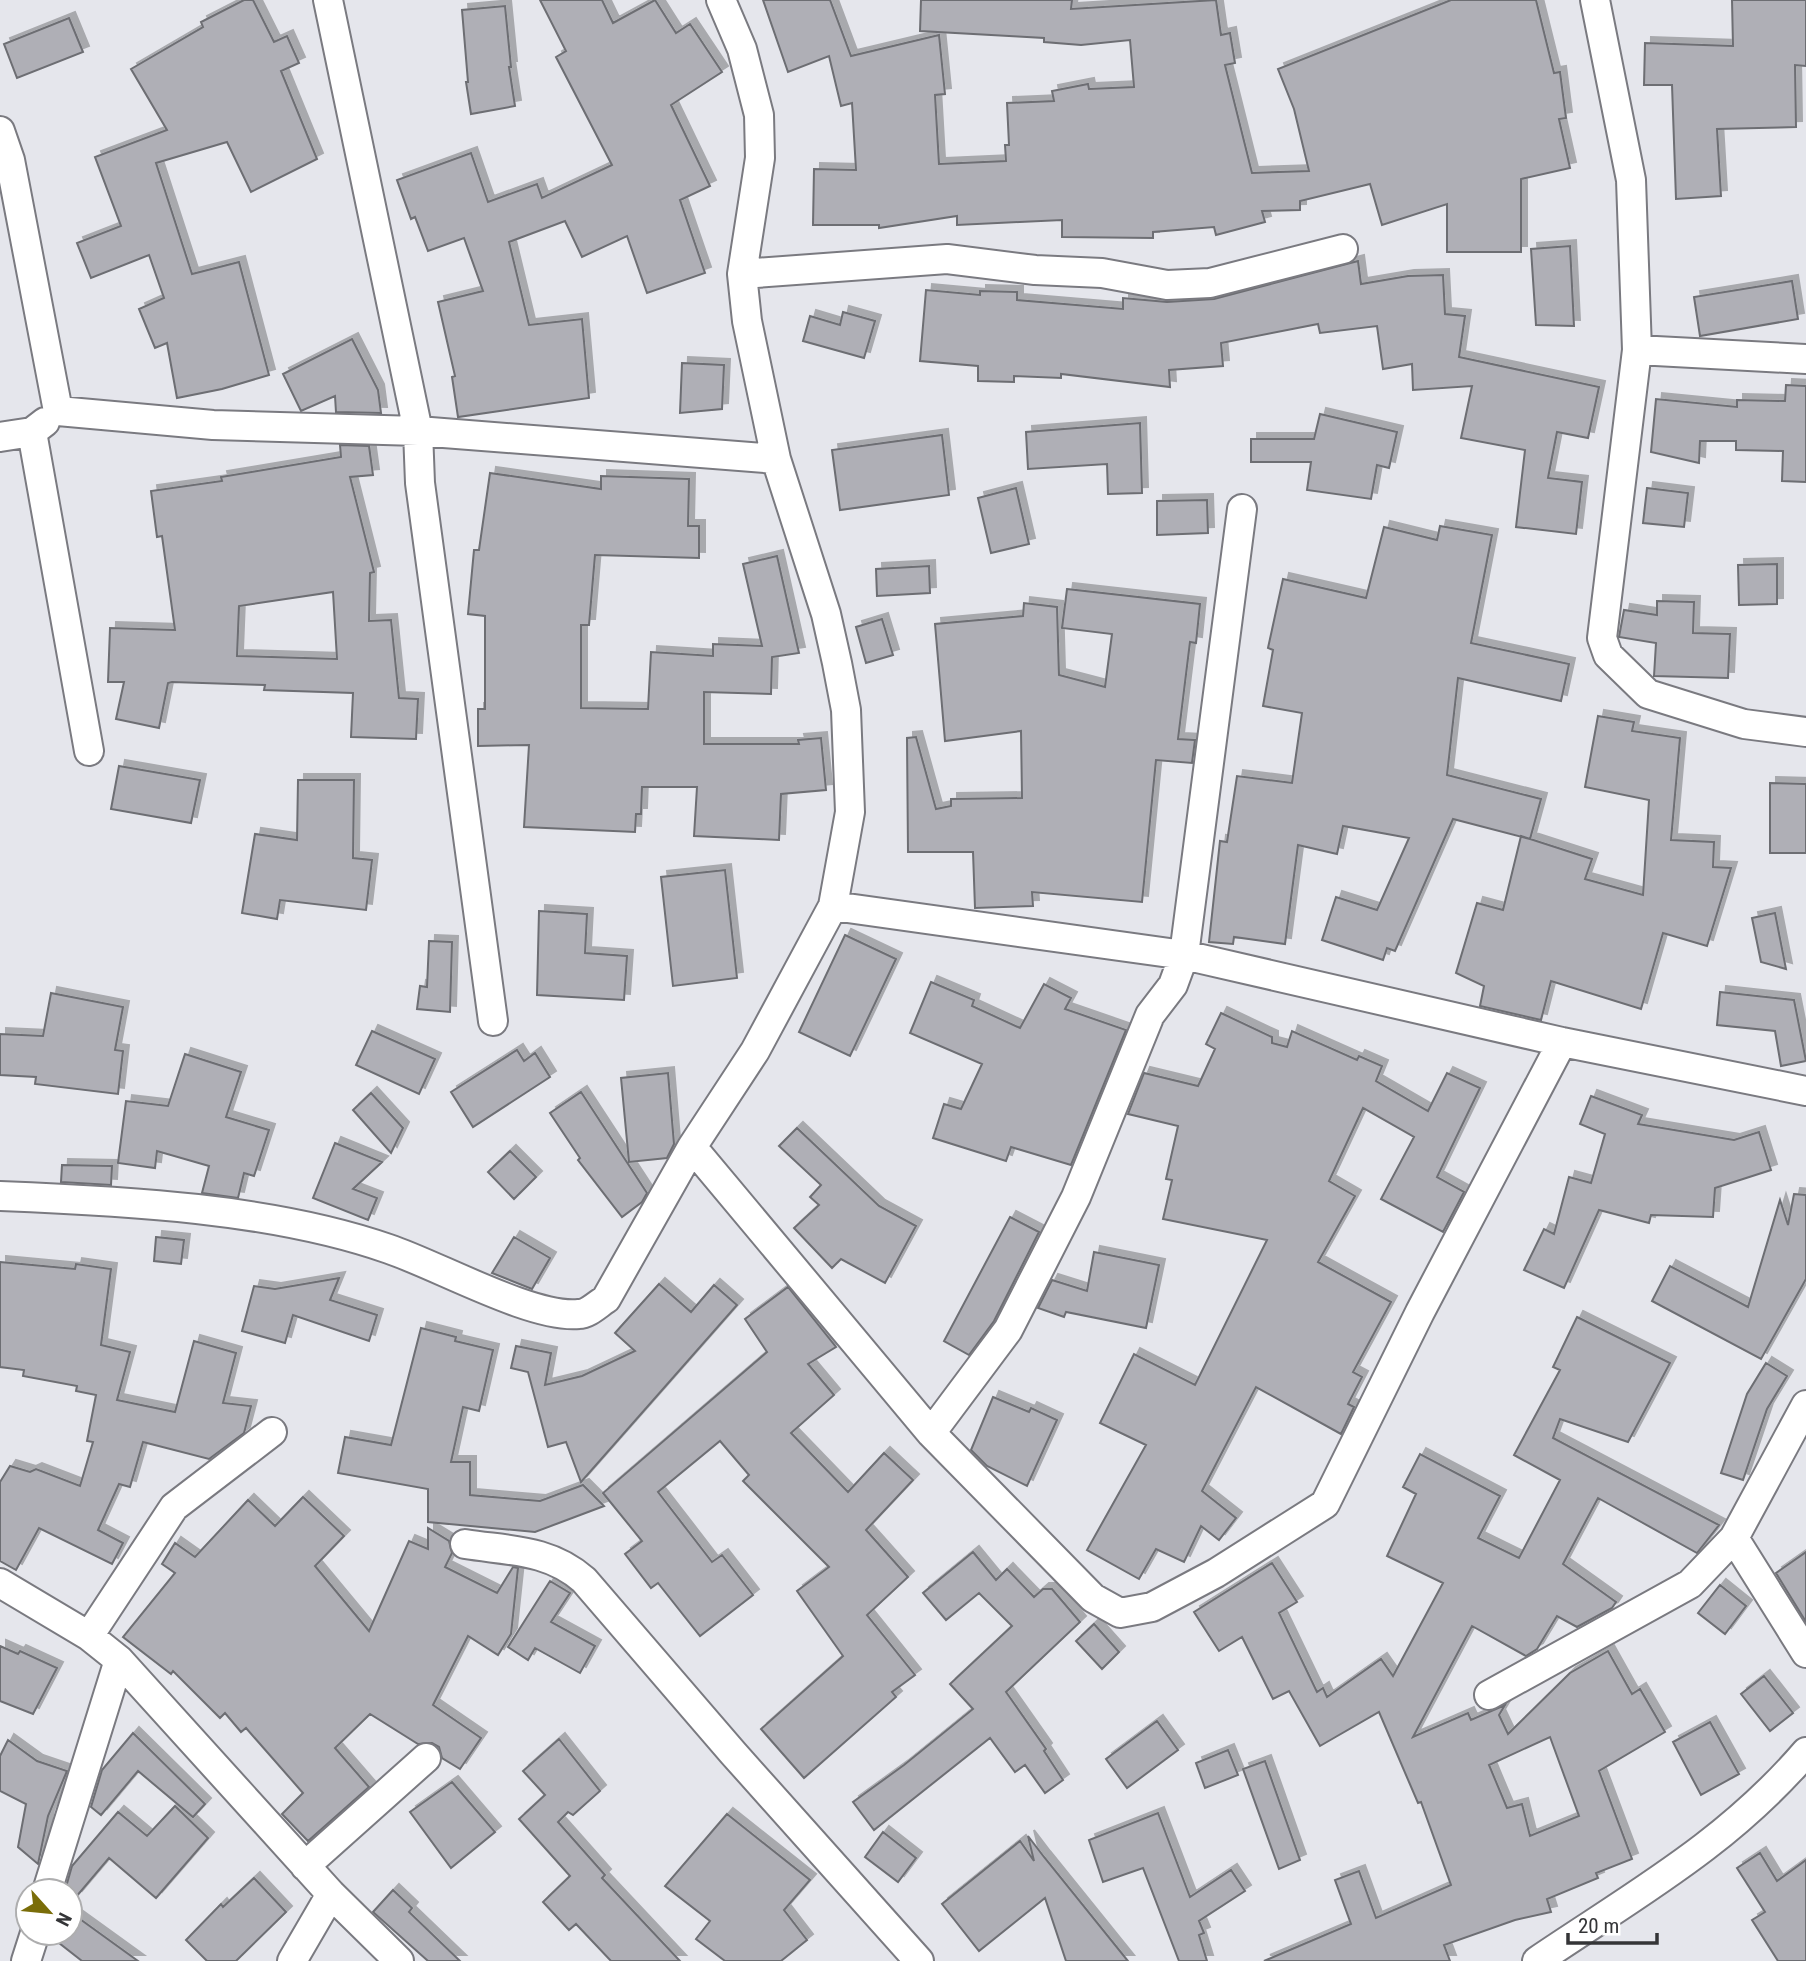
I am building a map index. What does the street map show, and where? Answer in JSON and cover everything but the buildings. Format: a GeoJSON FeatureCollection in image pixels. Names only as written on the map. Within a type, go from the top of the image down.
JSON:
{"type":"FeatureCollection","features":[{"type":"Feature","properties":{"kind":"street"},"geometry":{"type":"LineString","coordinates":[[328,0],[418,431],[420,483],[493,1021]]}},
{"type":"Feature","properties":{"kind":"street"},"geometry":{"type":"LineString","coordinates":[[0,1195],[100,1200],[313,1226],[389,1249],[551,1314],[582,1314],[606,1299],[692,1147],[755,1051],[834,906],[850,812],[846,710],[826,614],[776,459],[747,321],[742,274],[760,158],[759,115],[742,49],[721,0]]}},
{"type":"Feature","properties":{"kind":"street"},"geometry":{"type":"LineString","coordinates":[[1595,0],[1631,180],[1637,350],[1602,638],[1608,655],[1648,694],[1744,724],[1806,732]]}},
{"type":"Feature","properties":{"kind":"street"},"geometry":{"type":"LineString","coordinates":[[0,131],[10,160],[58,411]]}},
{"type":"Feature","properties":{"kind":"street"},"geometry":{"type":"LineString","coordinates":[[742,274],[947,259],[1035,270],[1102,273],[1167,285],[1210,283],[1343,249]]}},
{"type":"Feature","properties":{"kind":"street"},"geometry":{"type":"LineString","coordinates":[[1637,350],[1806,359]]}},
{"type":"Feature","properties":{"kind":"street"},"geometry":{"type":"LineString","coordinates":[[0,437],[32,432],[58,411],[213,425],[418,431],[776,459]]}},
{"type":"Feature","properties":{"kind":"street"},"geometry":{"type":"LineString","coordinates":[[32,432],[89,751]]}},
{"type":"Feature","properties":{"kind":"street"},"geometry":{"type":"LineString","coordinates":[[931,1433],[1008,1330],[1076,1197],[1150,1015],[1172,985],[1184,955],[1242,509]]}},
{"type":"Feature","properties":{"kind":"street"},"geometry":{"type":"LineString","coordinates":[[834,906],[1184,955],[1562,1042],[1806,1091]]}},
{"type":"Feature","properties":{"kind":"street"},"geometry":{"type":"LineString","coordinates":[[692,1147],[931,1433],[1093,1598],[1120,1613],[1152,1607],[1313,1514],[1325,1504],[1420,1312],[1562,1042]]}},
{"type":"Feature","properties":{"kind":"street"},"geometry":{"type":"LineString","coordinates":[[1489,1695],[1690,1584],[1734,1538],[1806,1405]]}},
{"type":"Feature","properties":{"kind":"street"},"geometry":{"type":"LineString","coordinates":[[89,1636],[174,1507],[272,1432]]}},
{"type":"Feature","properties":{"kind":"street"},"geometry":{"type":"LineString","coordinates":[[1734,1538],[1806,1653]]}},
{"type":"Feature","properties":{"kind":"street"},"geometry":{"type":"LineString","coordinates":[[465,1545],[551,1557],[575,1572],[919,1961]]}},
{"type":"Feature","properties":{"kind":"street"},"geometry":{"type":"LineString","coordinates":[[0,1583],[89,1636],[120,1660],[305,1866],[399,1961]]}},
{"type":"Feature","properties":{"kind":"street"},"geometry":{"type":"LineString","coordinates":[[51,1877],[120,1660]]}},
{"type":"Feature","properties":{"kind":"street"},"geometry":{"type":"LineString","coordinates":[[1537,1961],[1688,1862],[1771,1793],[1806,1752]]}},
{"type":"Feature","properties":{"kind":"street"},"geometry":{"type":"LineString","coordinates":[[305,1866],[426,1758]]}},
{"type":"Feature","properties":{"kind":"street"},"geometry":{"type":"LineString","coordinates":[[292,1961],[331,1894]]}}]}
